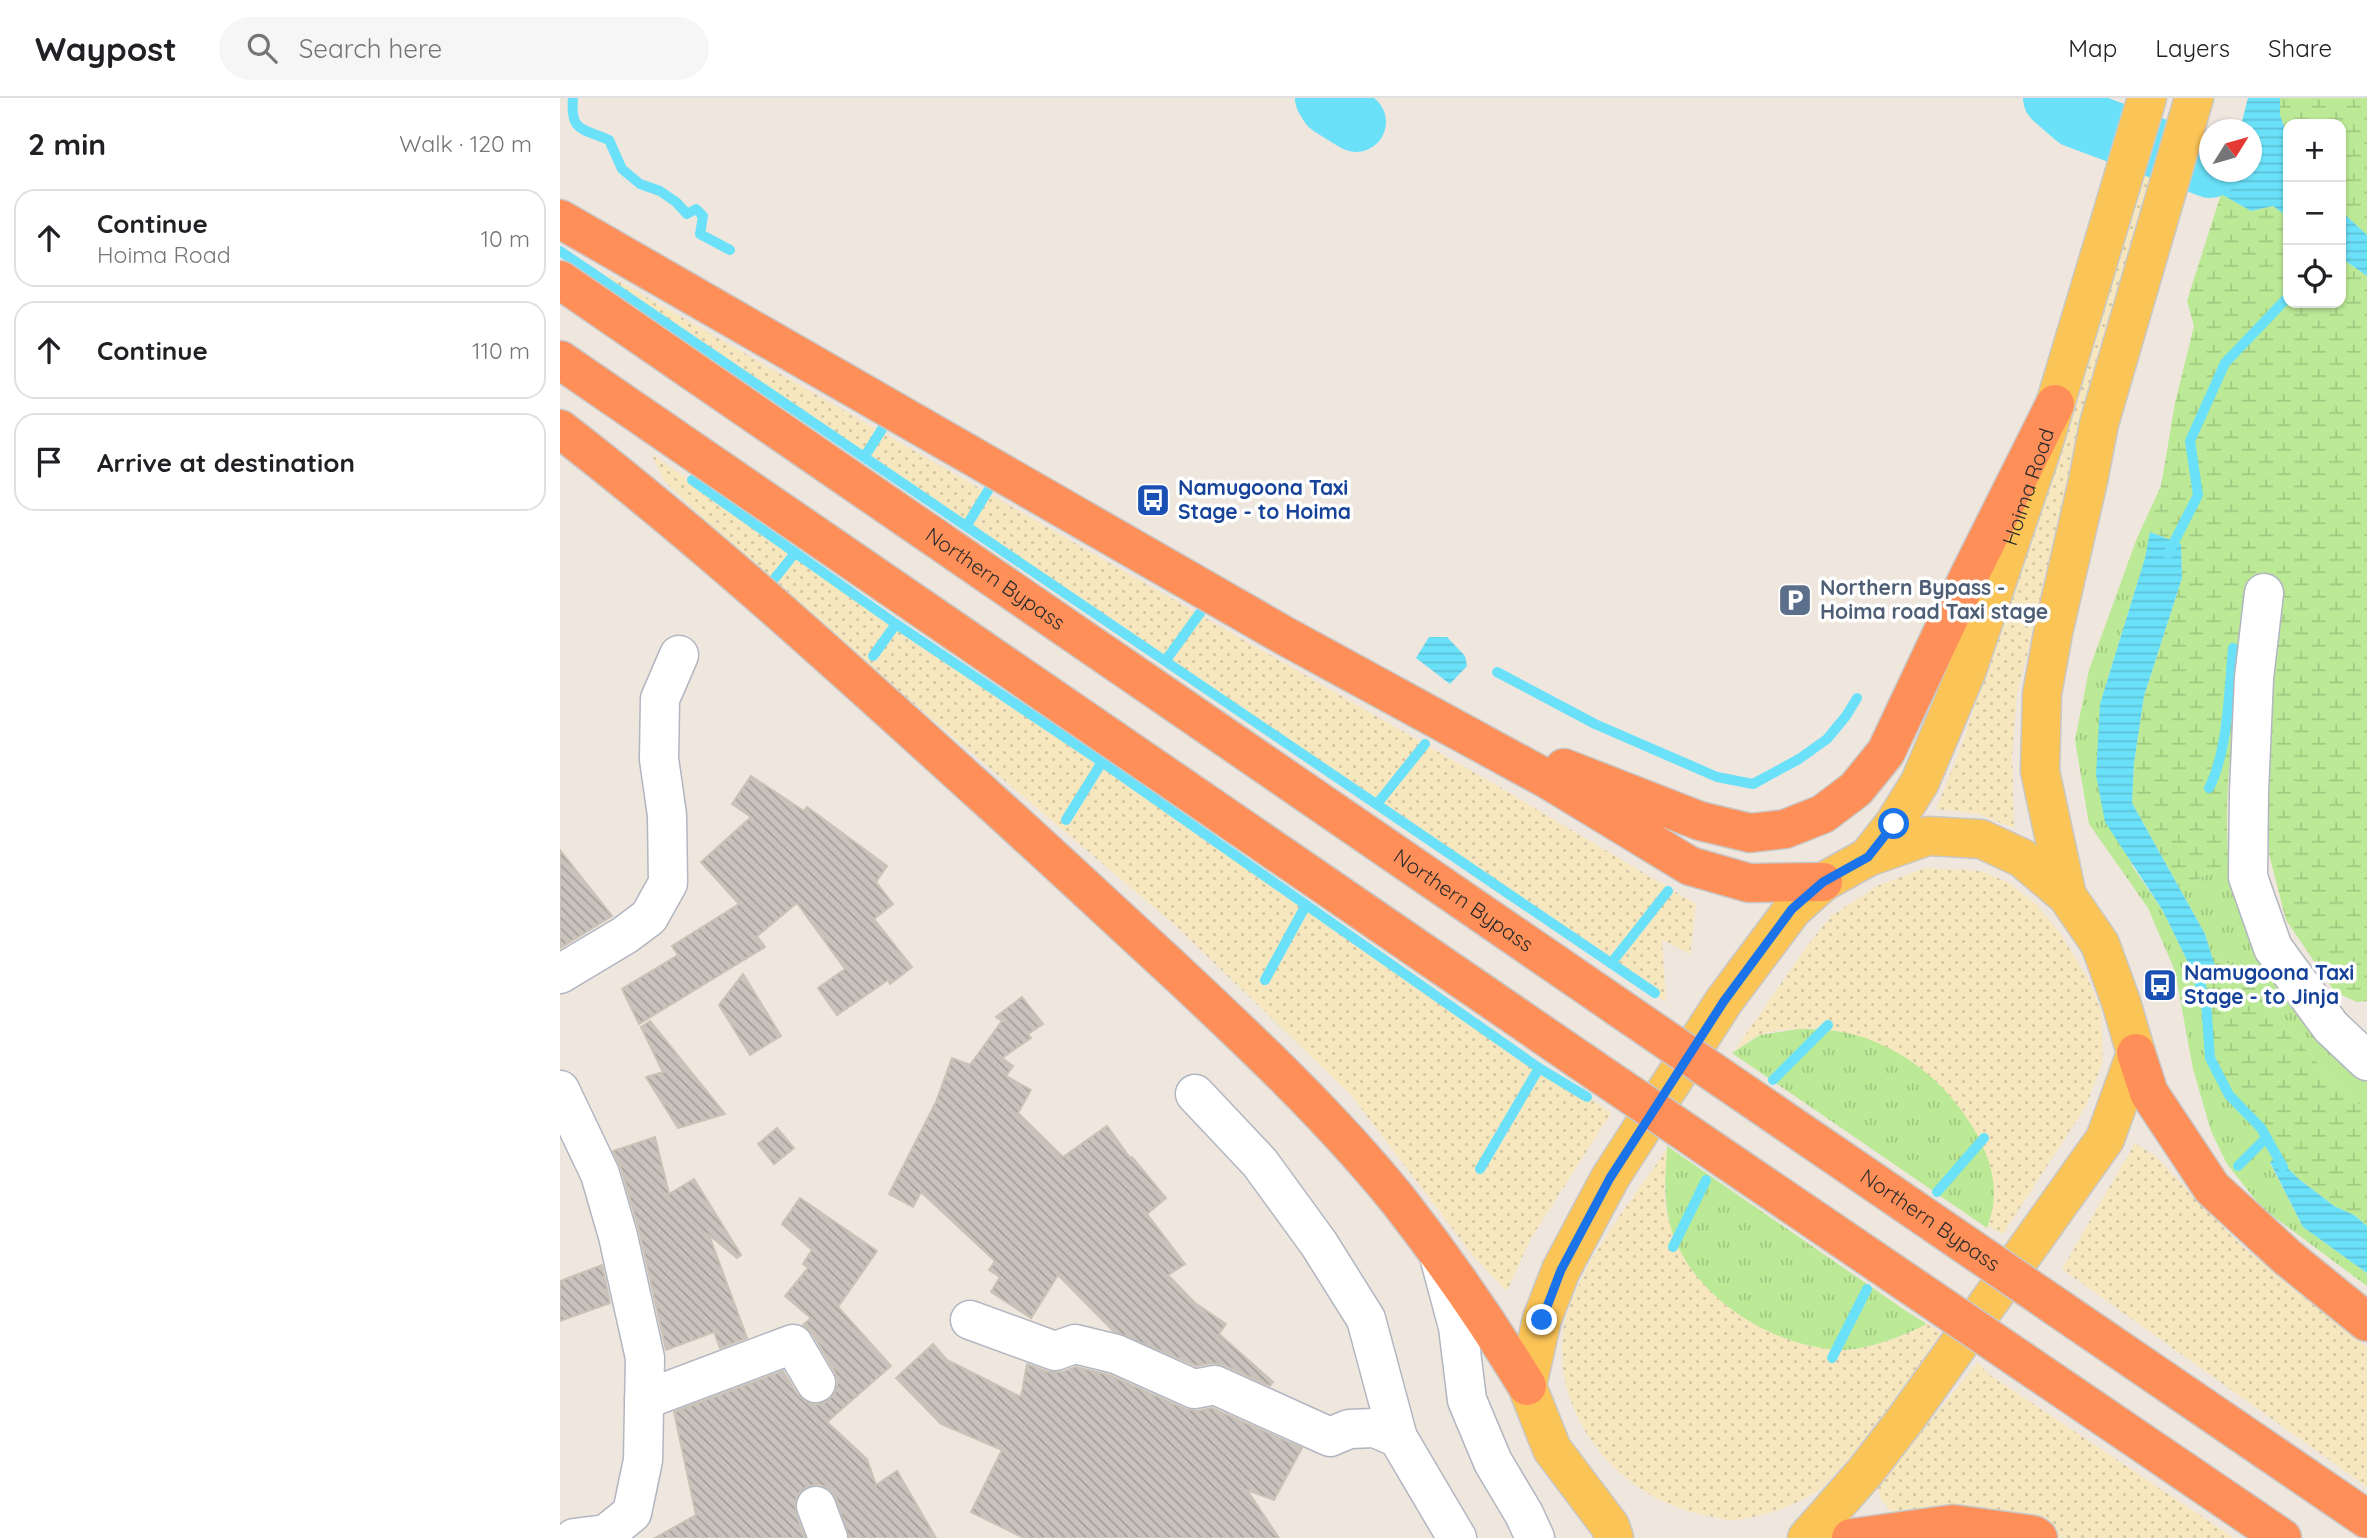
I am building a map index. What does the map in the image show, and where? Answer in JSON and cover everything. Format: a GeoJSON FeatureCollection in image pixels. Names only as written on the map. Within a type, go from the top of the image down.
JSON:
{"type":"FeatureCollection","features":[{"type":"Feature","properties":{"kind":"highway"},"geometry":{"type":"LineString","coordinates":[[560,219],[1285,636],[1546,779],[1690,866],[1749,883],[1823,882]]}},
{"type":"Feature","properties":{"kind":"highway","name":"Northern Bypass"},"geometry":{"type":"LineString","coordinates":[[560,280],[2367,1519]]}},
{"type":"Feature","properties":{"kind":"highway"},"geometry":{"type":"LineString","coordinates":[[560,360],[1581,1061],[2282,1538]]}},
{"type":"Feature","properties":{"kind":"highway"},"geometry":{"type":"LineString","coordinates":[[1427,712],[1700,821],[1750,833],[1785,829],[1823,814],[1856,789],[1886,752],[1968,578],[2055,404]]}},
{"type":"Feature","properties":{"kind":"highway"},"geometry":{"type":"LineString","coordinates":[[560,429],[626,480],[799,629],[1017,825],[1242,1034],[1328,1121],[1388,1189],[1495,1333],[1527,1387]]}},
{"type":"Feature","properties":{"kind":"highway"},"geometry":{"type":"LineString","coordinates":[[2136,1054],[2149,1093],[2212,1188],[2287,1257],[2367,1322]]}},
{"type":"Feature","properties":{"kind":"highway"},"geometry":{"type":"LineString","coordinates":[[1852,1538],[1953,1524],[2034,1535],[2038,1538]]}},
{"type":"Feature","properties":{"kind":"main road","name":"Hoima Road"},"geometry":{"type":"LineString","coordinates":[[1868,857],[1894,824],[1920,782],[1967,670],[2055,404],[2147,98]]}},
{"type":"Feature","properties":{"kind":"main road"},"geometry":{"type":"LineString","coordinates":[[2067,896],[2040,771],[2042,694],[2099,424],[2194,98]]}},
{"type":"Feature","properties":{"kind":"main road"},"geometry":{"type":"LineString","coordinates":[[1619,1534],[1552,1449],[1527,1387],[1542,1320],[1561,1270],[1610,1178],[1724,1001],[1792,909],[1823,882],[1868,857],[1928,836],[1981,839],[2022,858],[2067,896],[2100,944],[2136,1054],[2105,1139],[1905,1420],[1866,1472],[1807,1538]]}},
{"type":"Feature","properties":{"kind":"street"},"geometry":{"type":"LineString","coordinates":[[2264,593],[2253,678],[2248,877],[2273,948],[2330,1027],[2367,1061]]}},
{"type":"Feature","properties":{"kind":"street"},"geometry":{"type":"LineString","coordinates":[[560,974],[625,935],[649,916],[667,883],[667,815],[659,759],[660,699],[679,655]]}},
{"type":"Feature","properties":{"kind":"street"},"geometry":{"type":"LineString","coordinates":[[560,1090],[600,1174],[618,1236],[645,1358],[643,1460],[632,1513],[596,1537]]}},
{"type":"Feature","properties":{"kind":"street"},"geometry":{"type":"LineString","coordinates":[[1195,1094],[1260,1163],[1319,1244],[1366,1320],[1398,1437],[1457,1538]]}},
{"type":"Feature","properties":{"kind":"street"},"geometry":{"type":"LineString","coordinates":[[1438,1254],[1458,1327],[1466,1400],[1493,1462],[1535,1538]]}},
{"type":"Feature","properties":{"kind":"street"},"geometry":{"type":"LineString","coordinates":[[970,1320],[1055,1351],[1075,1344],[1116,1354],[1194,1390],[1215,1385],[1330,1437],[1349,1429],[1375,1428],[1398,1437]]}},
{"type":"Feature","properties":{"kind":"street"},"geometry":{"type":"LineString","coordinates":[[644,1400],[793,1345],[816,1383]]}},
{"type":"Feature","properties":{"kind":"green space"},"geometry":{"type":"Polygon","coordinates":[[[2280,98],[2367,98],[2367,235],[2346,216],[2346,119],[2283,119],[2283,124],[2280,98]]]}},
{"type":"Feature","properties":{"kind":"green space"},"geometry":{"type":"Polygon","coordinates":[[[2221,194],[2251,211],[2273,206],[2283,213],[2283,308],[2346,308],[2346,261],[2367,276],[2367,1001],[2357,1002],[2335,992],[2286,920],[2269,854],[2265,778],[2266,695],[2277,651],[2250,629],[2229,775],[2229,863],[2180,889],[2132,803],[2134,763],[2144,696],[2182,578],[2181,544],[2150,532],[2175,403],[2194,326],[2187,301],[2221,194]]]}},
{"type":"Feature","properties":{"kind":"green space"},"geometry":{"type":"Polygon","coordinates":[[[2161,486],[2145,558],[2100,704],[2132,866],[2163,911],[2206,1001],[2210,1058],[2229,1095],[2261,1128],[2277,1158],[2270,1163],[2303,1227],[2367,1273],[2367,1286],[2262,1208],[2227,1164],[2211,1131],[2193,1069],[2175,971],[2148,908],[2089,824],[2075,740],[2089,670],[2137,538],[2161,486]]]}},
{"type":"Feature","properties":{"kind":"green space"},"geometry":{"type":"Polygon","coordinates":[[[2229,863],[2367,1079],[2367,1112],[2329,1076],[2274,1014],[2241,970],[2211,955],[2205,934],[2180,889],[2229,863]]]}},
{"type":"Feature","properties":{"kind":"green space"},"geometry":{"type":"Polygon","coordinates":[[[2211,955],[2241,970],[2274,1014],[2329,1076],[2367,1112],[2367,1226],[2354,1215],[2334,1206],[2299,1179],[2277,1158],[2261,1128],[2229,1095],[2210,1058],[2206,1001],[2200,987],[2218,976],[2211,955]]]}},
{"type":"Feature","properties":{"kind":"green space"},"geometry":{"type":"Polygon","coordinates":[[[1799,1029],[1839,1031],[1878,1042],[1916,1064],[1951,1096],[1979,1135],[1994,1176],[1993,1209],[1987,1228],[1732,1053],[1760,1035],[1799,1029]]]}},
{"type":"Feature","properties":{"kind":"green space"},"geometry":{"type":"Polygon","coordinates":[[[1667,1146],[1927,1324],[1885,1342],[1841,1350],[1790,1340],[1764,1330],[1740,1316],[1700,1280],[1684,1259],[1673,1235],[1666,1202],[1667,1146]]]}},
{"type":"Feature","properties":{"kind":"sand"},"geometry":{"type":"Polygon","coordinates":[[[2153,170],[2017,694],[2012,755],[2014,828],[1978,814],[1936,809],[1964,739],[1992,647],[2081,387],[2145,171],[2153,170]]]}},
{"type":"Feature","properties":{"kind":"sand"},"geometry":{"type":"Polygon","coordinates":[[[608,275],[1491,782],[1696,904],[1690,954],[1662,940],[1666,1002],[692,341],[605,279],[608,275]]]}},
{"type":"Feature","properties":{"kind":"sand"},"geometry":{"type":"Polygon","coordinates":[[[651,454],[1611,1113],[1530,1240],[1507,1291],[1474,1257],[1351,1095],[1176,926],[769,581],[665,482],[651,454]]]}},
{"type":"Feature","properties":{"kind":"sand"},"geometry":{"type":"Polygon","coordinates":[[[1925,868],[1982,871],[2009,883],[2037,905],[2062,936],[2087,977],[2101,1009],[2103,1061],[2086,1106],[2003,1234],[1988,1226],[1994,1187],[1989,1162],[1979,1138],[1954,1100],[1933,1078],[1909,1059],[1854,1034],[1824,1029],[1794,1029],[1763,1034],[1735,1050],[1831,916],[1879,885],[1925,868]]]}},
{"type":"Feature","properties":{"kind":"sand"},"geometry":{"type":"Polygon","coordinates":[[[2135,1143],[2155,1156],[2242,1246],[2367,1347],[2367,1487],[2062,1269],[2135,1143]]]}},
{"type":"Feature","properties":{"kind":"sand"},"geometry":{"type":"Polygon","coordinates":[[[1667,1149],[1665,1201],[1674,1237],[1687,1263],[1706,1287],[1754,1324],[1811,1346],[1840,1350],[1885,1342],[1927,1324],[1941,1333],[1879,1424],[1827,1483],[1798,1502],[1764,1514],[1742,1519],[1722,1519],[1675,1506],[1647,1492],[1621,1473],[1599,1450],[1581,1424],[1569,1395],[1563,1364],[1563,1332],[1568,1310],[1578,1286],[1606,1237],[1667,1149]]]}},
{"type":"Feature","properties":{"kind":"sand"},"geometry":{"type":"Polygon","coordinates":[[[1978,1362],[1987,1373],[2234,1538],[2061,1538],[2028,1520],[1912,1516],[1889,1510],[1880,1497],[1878,1486],[1978,1362]]]}},
{"type":"Feature","properties":{"kind":"water"},"geometry":{"type":"Polygon","coordinates":[[[2248,98],[2280,98],[2283,124],[2283,213],[2273,206],[2251,211],[2221,194],[2225,182],[2262,182],[2262,119],[2243,119],[2248,98]]]}},
{"type":"Feature","properties":{"kind":"water"},"geometry":{"type":"Polygon","coordinates":[[[2346,216],[2367,235],[2367,276],[2346,261],[2346,216]]]}},
{"type":"Feature","properties":{"kind":"water"},"geometry":{"type":"Polygon","coordinates":[[[2150,532],[2181,544],[2182,578],[2144,696],[2134,763],[2132,803],[2205,934],[2218,976],[2200,987],[2163,911],[2105,822],[2096,775],[2100,704],[2145,558],[2150,532]]]}},
{"type":"Feature","properties":{"kind":"water"},"geometry":{"type":"Polygon","coordinates":[[[1429,637],[1447,637],[1465,656],[1467,666],[1450,684],[1416,658],[1429,637]]]}},
{"type":"Feature","properties":{"kind":"water"},"geometry":{"type":"Polygon","coordinates":[[[2277,1158],[2334,1206],[2354,1215],[2367,1226],[2367,1273],[2303,1227],[2270,1162],[2277,1158]]]}},
{"type":"Feature","properties":{"kind":"building"},"geometry":{"type":"Polygon","coordinates":[[[751,776],[804,811],[807,807],[887,866],[876,882],[893,904],[874,919],[912,967],[890,984],[888,980],[837,1015],[818,988],[845,969],[797,903],[757,936],[765,947],[639,1024],[622,989],[678,955],[672,946],[739,904],[701,862],[751,817],[732,804],[751,776]]]}},
{"type":"Feature","properties":{"kind":"building"},"geometry":{"type":"Polygon","coordinates":[[[560,850],[612,916],[560,948],[560,850]]]}},
{"type":"Feature","properties":{"kind":"building"},"geometry":{"type":"Polygon","coordinates":[[[743,974],[781,1036],[750,1055],[719,1005],[743,974]]]}},
{"type":"Feature","properties":{"kind":"building"},"geometry":{"type":"Polygon","coordinates":[[[1022,997],[1043,1024],[1028,1034],[1031,1038],[1002,1058],[1013,1066],[1006,1076],[1031,1090],[1018,1113],[1063,1157],[1107,1126],[1130,1158],[1132,1157],[1166,1198],[1147,1214],[1185,1264],[1168,1275],[1195,1303],[1226,1324],[1219,1334],[1273,1382],[1270,1386],[1224,1365],[1212,1363],[1197,1366],[1113,1331],[1058,1275],[1031,1318],[991,1292],[1000,1277],[989,1270],[995,1261],[921,1192],[913,1207],[889,1194],[936,1102],[952,1058],[970,1065],[1002,1021],[996,1017],[1022,997]]]}},
{"type":"Feature","properties":{"kind":"building"},"geometry":{"type":"Polygon","coordinates":[[[650,1021],[725,1114],[678,1128],[646,1077],[663,1072],[641,1027],[650,1021]]]}},
{"type":"Feature","properties":{"kind":"building"},"geometry":{"type":"Polygon","coordinates":[[[777,1128],[794,1148],[774,1164],[758,1144],[777,1128]]]}},
{"type":"Feature","properties":{"kind":"building"},"geometry":{"type":"Polygon","coordinates":[[[655,1137],[669,1194],[694,1179],[741,1255],[737,1258],[709,1235],[747,1338],[720,1348],[714,1332],[666,1350],[639,1230],[621,1168],[613,1151],[655,1137]]]}},
{"type":"Feature","properties":{"kind":"building"},"geometry":{"type":"Polygon","coordinates":[[[800,1198],[877,1251],[838,1307],[891,1366],[827,1422],[867,1459],[876,1485],[897,1471],[936,1538],[849,1538],[836,1498],[829,1489],[819,1484],[808,1486],[800,1492],[795,1502],[796,1514],[805,1538],[655,1538],[696,1515],[674,1412],[783,1371],[797,1394],[806,1402],[816,1405],[826,1402],[835,1393],[838,1382],[835,1372],[812,1333],[803,1325],[811,1318],[785,1296],[808,1268],[803,1264],[812,1250],[782,1224],[800,1198]]]}},
{"type":"Feature","properties":{"kind":"building"},"geometry":{"type":"Polygon","coordinates":[[[602,1265],[610,1303],[560,1321],[560,1281],[602,1265]]]}},
{"type":"Feature","properties":{"kind":"building"},"geometry":{"type":"Polygon","coordinates":[[[933,1344],[947,1360],[1021,1397],[1027,1364],[1048,1372],[1062,1372],[1076,1367],[1109,1375],[1185,1409],[1197,1411],[1212,1408],[1302,1448],[1274,1500],[1247,1490],[1279,1538],[1024,1538],[971,1512],[1002,1450],[941,1424],[896,1378],[933,1344]]]}},
{"type":"Feature","properties":{"kind":"waterway"},"geometry":{"type":"LineString","coordinates":[[573,98],[576,123],[585,130],[609,140],[622,169],[640,184],[660,191],[676,202],[687,214],[696,209],[703,216],[700,234],[730,250]]}},
{"type":"Feature","properties":{"kind":"waterway"},"geometry":{"type":"LineString","coordinates":[[1325,98],[1330,106],[1356,122]]}},
{"type":"Feature","properties":{"kind":"waterway"},"geometry":{"type":"LineString","coordinates":[[2053,98],[2076,118],[2199,164]]}},
{"type":"Feature","properties":{"kind":"waterway"},"geometry":{"type":"LineString","coordinates":[[560,251],[1655,993]]}},
{"type":"Feature","properties":{"kind":"waterway"},"geometry":{"type":"LineString","coordinates":[[2168,554],[2198,495],[2190,441],[2225,363],[2283,302]]}},
{"type":"Feature","properties":{"kind":"waterway"},"geometry":{"type":"LineString","coordinates":[[865,456],[882,429]]}},
{"type":"Feature","properties":{"kind":"waterway"},"geometry":{"type":"LineString","coordinates":[[692,480],[896,624],[1102,762],[1539,1068],[1587,1097]]}},
{"type":"Feature","properties":{"kind":"waterway"},"geometry":{"type":"LineString","coordinates":[[967,525],[989,489]]}},
{"type":"Feature","properties":{"kind":"waterway"},"geometry":{"type":"LineString","coordinates":[[771,583],[795,553]]}},
{"type":"Feature","properties":{"kind":"waterway"},"geometry":{"type":"LineString","coordinates":[[1166,660],[1200,613]]}},
{"type":"Feature","properties":{"kind":"waterway"},"geometry":{"type":"LineString","coordinates":[[873,656],[896,624]]}},
{"type":"Feature","properties":{"kind":"waterway"},"geometry":{"type":"LineString","coordinates":[[2209,788],[2224,739],[2233,648]]}},
{"type":"Feature","properties":{"kind":"waterway"},"geometry":{"type":"LineString","coordinates":[[1497,672],[1595,724],[1717,777],[1753,784],[1799,759],[1827,739],[1857,698]]}},
{"type":"Feature","properties":{"kind":"waterway"},"geometry":{"type":"LineString","coordinates":[[1377,804],[1425,744]]}},
{"type":"Feature","properties":{"kind":"waterway"},"geometry":{"type":"LineString","coordinates":[[1066,820],[1102,762]]}},
{"type":"Feature","properties":{"kind":"waterway"},"geometry":{"type":"LineString","coordinates":[[1612,962],[1668,891]]}},
{"type":"Feature","properties":{"kind":"waterway"},"geometry":{"type":"LineString","coordinates":[[1265,980],[1306,905]]}},
{"type":"Feature","properties":{"kind":"waterway"},"geometry":{"type":"LineString","coordinates":[[2197,976],[2206,1001],[2210,1058],[2229,1095],[2261,1128],[2283,1167]]}},
{"type":"Feature","properties":{"kind":"waterway"},"geometry":{"type":"LineString","coordinates":[[1773,1080],[1828,1025]]}},
{"type":"Feature","properties":{"kind":"waterway"},"geometry":{"type":"LineString","coordinates":[[1480,1169],[1539,1068]]}},
{"type":"Feature","properties":{"kind":"waterway"},"geometry":{"type":"LineString","coordinates":[[1937,1192],[1984,1138]]}},
{"type":"Feature","properties":{"kind":"waterway"},"geometry":{"type":"LineString","coordinates":[[2238,1166],[2266,1138]]}},
{"type":"Feature","properties":{"kind":"waterway"},"geometry":{"type":"LineString","coordinates":[[1673,1247],[1706,1180]]}},
{"type":"Feature","properties":{"kind":"waterway"},"geometry":{"type":"LineString","coordinates":[[1832,1358],[1867,1289]]}},
{"type":"Feature","properties":{"kind":"place","name":"Namugoona Taxi Stage - to Hoima"},"geometry":{"type":"Point","coordinates":[1153,500]}},
{"type":"Feature","properties":{"kind":"place","name":"Northern Bypass - Hoima road Taxi stage"},"geometry":{"type":"Point","coordinates":[1795,600]}},
{"type":"Feature","properties":{"kind":"place","name":"Namugoona Taxi Stage - to Jinja"},"geometry":{"type":"Point","coordinates":[2160,985]}},
{"type":"Feature","properties":{"kind":"route"},"geometry":{"type":"LineString","coordinates":[[1542,1320],[1561,1270],[1610,1178],[1724,1001],[1792,909],[1823,882],[1868,857],[1894,824]]}}]}
